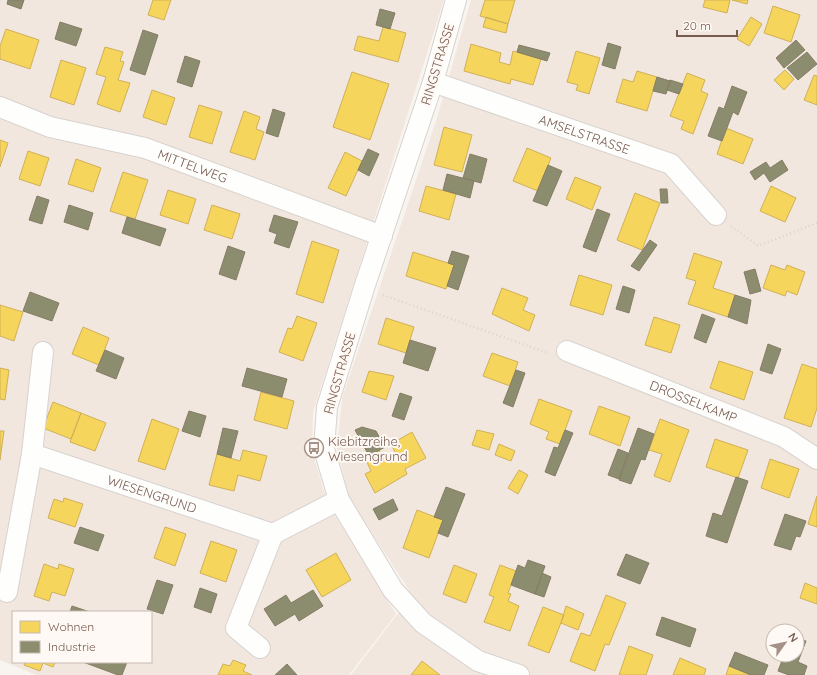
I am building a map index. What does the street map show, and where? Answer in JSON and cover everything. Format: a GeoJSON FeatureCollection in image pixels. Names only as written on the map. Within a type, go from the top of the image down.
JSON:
{"type":"FeatureCollection","features":[{"type":"Feature","properties":{"kind":"street","name":"RINGSTRASSE"},"geometry":{"type":"LineString","coordinates":[[456,0],[433,82],[364,288],[327,407],[324,449],[339,500],[393,590],[424,623],[478,661],[519,675]]}},
{"type":"Feature","properties":{"kind":"street","name":"AMSELSTRASSE"},"geometry":{"type":"LineString","coordinates":[[433,82],[671,164],[716,215]]}},
{"type":"Feature","properties":{"kind":"street","name":"MITTELWEG"},"geometry":{"type":"LineString","coordinates":[[0,107],[50,127],[145,148],[382,236]]}},
{"type":"Feature","properties":{"kind":"street","name":"DROSSELKAMP"},"geometry":{"type":"LineString","coordinates":[[567,351],[784,437],[817,459]]}},
{"type":"Feature","properties":{"kind":"street"},"geometry":{"type":"LineString","coordinates":[[7,592],[32,454],[43,352]]}},
{"type":"Feature","properties":{"kind":"street","name":"WIESENGRUND"},"geometry":{"type":"LineString","coordinates":[[32,454],[273,534]]}},
{"type":"Feature","properties":{"kind":"street"},"geometry":{"type":"LineString","coordinates":[[260,648],[236,628],[273,534],[339,500]]}},
{"type":"Feature","properties":{"kind":"path"},"geometry":{"type":"LineString","coordinates":[[716,215],[758,246],[817,222]]}},
{"type":"Feature","properties":{"kind":"path"},"geometry":{"type":"LineString","coordinates":[[364,288],[548,353],[567,351]]}},
{"type":"Feature","properties":{"kind":"shaded area"},"geometry":{"type":"Polygon","coordinates":[[[0,0],[444,0],[313,412],[312,451],[328,504],[396,614],[349,675],[36,675],[0,660],[0,0]]]}},
{"type":"Feature","properties":{"kind":"shaded area"},"geometry":{"type":"Polygon","coordinates":[[[471,0],[817,0],[817,675],[351,675],[412,595],[349,498],[337,449],[342,398],[436,121],[471,0]]]}},
{"type":"Feature","properties":{"kind":"building: Wohnen"},"geometry":{"type":"Polygon","coordinates":[[[153,0],[171,0],[164,20],[148,15],[153,0]]]}},
{"type":"Feature","properties":{"kind":"building: Wohnen"},"geometry":{"type":"Polygon","coordinates":[[[485,0],[515,0],[508,24],[480,16],[485,0]]]}},
{"type":"Feature","properties":{"kind":"building: Wohnen"},"geometry":{"type":"Polygon","coordinates":[[[705,0],[730,0],[727,13],[703,7],[705,0]]]}},
{"type":"Feature","properties":{"kind":"building: Wohnen"},"geometry":{"type":"Polygon","coordinates":[[[732,0],[748,0],[747,4],[732,0]]]}},
{"type":"Feature","properties":{"kind":"building: Wohnen"},"geometry":{"type":"Polygon","coordinates":[[[773,6],[800,15],[791,42],[764,33],[773,6]]]}},
{"type":"Feature","properties":{"kind":"building: Wohnen"},"geometry":{"type":"Polygon","coordinates":[[[486,17],[508,24],[506,33],[483,27],[486,17]]]}},
{"type":"Feature","properties":{"kind":"building: Wohnen"},"geometry":{"type":"Polygon","coordinates":[[[751,17],[762,24],[749,46],[737,39],[751,17]]]}},
{"type":"Feature","properties":{"kind":"building: Wohnen"},"geometry":{"type":"Polygon","coordinates":[[[383,27],[406,33],[398,62],[354,50],[358,36],[379,41],[383,27]]]}},
{"type":"Feature","properties":{"kind":"building: Wohnen"},"geometry":{"type":"Polygon","coordinates":[[[6,29],[39,40],[30,69],[0,59],[0,46],[6,29]]]}},
{"type":"Feature","properties":{"kind":"building: Wohnen"},"geometry":{"type":"Polygon","coordinates":[[[471,44],[501,53],[499,62],[510,65],[513,51],[541,59],[533,85],[511,79],[510,84],[464,71],[471,44]]]}},
{"type":"Feature","properties":{"kind":"building: Wohnen"},"geometry":{"type":"Polygon","coordinates":[[[105,47],[123,52],[120,61],[124,62],[118,80],[130,83],[120,112],[97,104],[106,77],[96,74],[105,47]]]}},
{"type":"Feature","properties":{"kind":"building: Wohnen"},"geometry":{"type":"Polygon","coordinates":[[[576,51],[600,58],[589,94],[576,90],[578,85],[567,82],[576,51]]]}},
{"type":"Feature","properties":{"kind":"building: Wohnen"},"geometry":{"type":"Polygon","coordinates":[[[61,60],[86,68],[74,105],[50,97],[61,60]]]}},
{"type":"Feature","properties":{"kind":"building: Wohnen"},"geometry":{"type":"Polygon","coordinates":[[[785,70],[794,79],[784,90],[774,80],[785,70]]]}},
{"type":"Feature","properties":{"kind":"building: Wohnen"},"geometry":{"type":"Polygon","coordinates":[[[637,71],[657,77],[647,111],[616,102],[623,79],[633,82],[637,71]]]}},
{"type":"Feature","properties":{"kind":"building: Wohnen"},"geometry":{"type":"Polygon","coordinates":[[[352,72],[389,84],[370,140],[333,127],[352,72]]]}},
{"type":"Feature","properties":{"kind":"building: Wohnen"},"geometry":{"type":"Polygon","coordinates":[[[687,73],[705,80],[701,91],[708,94],[693,134],[681,129],[684,121],[670,116],[687,73]]]}},
{"type":"Feature","properties":{"kind":"building: Wohnen"},"geometry":{"type":"Polygon","coordinates":[[[814,75],[817,76],[817,105],[804,100],[814,75]]]}},
{"type":"Feature","properties":{"kind":"building: Wohnen"},"geometry":{"type":"Polygon","coordinates":[[[152,90],[175,98],[166,125],[143,117],[152,90]]]}},
{"type":"Feature","properties":{"kind":"building: Wohnen"},"geometry":{"type":"Polygon","coordinates":[[[199,105],[222,112],[212,144],[189,137],[199,105]]]}},
{"type":"Feature","properties":{"kind":"building: Wohnen"},"geometry":{"type":"Polygon","coordinates":[[[244,111],[260,117],[256,129],[264,132],[255,160],[230,152],[244,111]]]}},
{"type":"Feature","properties":{"kind":"building: Wohnen"},"geometry":{"type":"Polygon","coordinates":[[[444,127],[472,135],[462,172],[434,165],[444,127]]]}},
{"type":"Feature","properties":{"kind":"building: Wohnen"},"geometry":{"type":"Polygon","coordinates":[[[726,128],[753,139],[743,164],[717,154],[726,128]]]}},
{"type":"Feature","properties":{"kind":"building: Wohnen"},"geometry":{"type":"Polygon","coordinates":[[[0,140],[8,143],[0,167],[0,140]]]}},
{"type":"Feature","properties":{"kind":"building: Wohnen"},"geometry":{"type":"Polygon","coordinates":[[[527,148],[551,158],[538,191],[513,181],[527,148]]]}},
{"type":"Feature","properties":{"kind":"building: Wohnen"},"geometry":{"type":"Polygon","coordinates":[[[28,151],[49,158],[40,186],[19,179],[28,151]]]}},
{"type":"Feature","properties":{"kind":"building: Wohnen"},"geometry":{"type":"Polygon","coordinates":[[[345,152],[362,161],[346,196],[328,188],[345,152]]]}},
{"type":"Feature","properties":{"kind":"building: Wohnen"},"geometry":{"type":"Polygon","coordinates":[[[76,159],[101,168],[93,192],[68,184],[76,159]]]}},
{"type":"Feature","properties":{"kind":"building: Wohnen"},"geometry":{"type":"Polygon","coordinates":[[[123,172],[148,180],[135,219],[110,211],[123,172]]]}},
{"type":"Feature","properties":{"kind":"building: Wohnen"},"geometry":{"type":"Polygon","coordinates":[[[575,177],[601,187],[592,210],[566,199],[575,177]]]}},
{"type":"Feature","properties":{"kind":"building: Wohnen"},"geometry":{"type":"Polygon","coordinates":[[[426,186],[456,194],[449,220],[419,211],[426,186]]]}},
{"type":"Feature","properties":{"kind":"building: Wohnen"},"geometry":{"type":"Polygon","coordinates":[[[771,186],[796,198],[785,222],[760,211],[771,186]]]}},
{"type":"Feature","properties":{"kind":"building: Wohnen"},"geometry":{"type":"Polygon","coordinates":[[[168,190],[196,199],[188,224],[160,215],[168,190]]]}},
{"type":"Feature","properties":{"kind":"building: Wohnen"},"geometry":{"type":"Polygon","coordinates":[[[635,193],[660,203],[642,250],[617,240],[635,193]]]}},
{"type":"Feature","properties":{"kind":"building: Wohnen"},"geometry":{"type":"Polygon","coordinates":[[[212,205],[240,214],[232,239],[204,230],[212,205]]]}},
{"type":"Feature","properties":{"kind":"building: Wohnen"},"geometry":{"type":"Polygon","coordinates":[[[312,241],[339,250],[323,303],[296,294],[312,241]]]}},
{"type":"Feature","properties":{"kind":"building: Wohnen"},"geometry":{"type":"Polygon","coordinates":[[[413,252],[454,265],[446,289],[406,276],[413,252]]]}},
{"type":"Feature","properties":{"kind":"building: Wohnen"},"geometry":{"type":"Polygon","coordinates":[[[694,253],[722,262],[713,288],[735,295],[728,317],[688,304],[696,281],[686,278],[694,253]]]}},
{"type":"Feature","properties":{"kind":"building: Wohnen"},"geometry":{"type":"Polygon","coordinates":[[[771,265],[785,270],[787,265],[805,272],[797,295],[787,291],[785,296],[763,288],[771,265]]]}},
{"type":"Feature","properties":{"kind":"building: Wohnen"},"geometry":{"type":"Polygon","coordinates":[[[579,275],[612,285],[603,315],[570,305],[579,275]]]}},
{"type":"Feature","properties":{"kind":"building: Wohnen"},"geometry":{"type":"Polygon","coordinates":[[[502,288],[528,298],[523,310],[535,315],[529,331],[492,314],[502,288]]]}},
{"type":"Feature","properties":{"kind":"building: Wohnen"},"geometry":{"type":"Polygon","coordinates":[[[0,305],[23,312],[14,341],[0,336],[0,305]]]}},
{"type":"Feature","properties":{"kind":"building: Wohnen"},"geometry":{"type":"Polygon","coordinates":[[[297,316],[317,323],[303,361],[279,352],[288,328],[292,329],[297,316]]]}},
{"type":"Feature","properties":{"kind":"building: Wohnen"},"geometry":{"type":"Polygon","coordinates":[[[654,317],[680,325],[671,353],[645,345],[654,317]]]}},
{"type":"Feature","properties":{"kind":"building: Wohnen"},"geometry":{"type":"Polygon","coordinates":[[[386,318],[414,327],[406,353],[378,344],[386,318]]]}},
{"type":"Feature","properties":{"kind":"building: Wohnen"},"geometry":{"type":"Polygon","coordinates":[[[83,327],[109,338],[99,365],[72,354],[83,327]]]}},
{"type":"Feature","properties":{"kind":"building: Wohnen"},"geometry":{"type":"Polygon","coordinates":[[[492,353],[518,362],[510,386],[483,376],[492,353]]]}},
{"type":"Feature","properties":{"kind":"building: Wohnen"},"geometry":{"type":"Polygon","coordinates":[[[719,361],[753,372],[744,400],[710,388],[719,361]]]}},
{"type":"Feature","properties":{"kind":"building: Wohnen"},"geometry":{"type":"Polygon","coordinates":[[[802,364],[817,369],[817,408],[811,427],[784,418],[802,364]]]}},
{"type":"Feature","properties":{"kind":"building: Wohnen"},"geometry":{"type":"Polygon","coordinates":[[[0,368],[9,370],[5,400],[0,399],[0,368]]]}},
{"type":"Feature","properties":{"kind":"building: Wohnen"},"geometry":{"type":"Polygon","coordinates":[[[369,371],[394,376],[386,400],[362,392],[369,371]]]}},
{"type":"Feature","properties":{"kind":"building: Wohnen"},"geometry":{"type":"Polygon","coordinates":[[[261,392],[294,401],[287,429],[254,420],[261,392]]]}},
{"type":"Feature","properties":{"kind":"building: Wohnen"},"geometry":{"type":"Polygon","coordinates":[[[539,399],[572,411],[560,444],[546,439],[549,432],[530,424],[539,399]]]}},
{"type":"Feature","properties":{"kind":"building: Wohnen"},"geometry":{"type":"Polygon","coordinates":[[[53,402],[81,413],[71,439],[43,428],[53,402]]]}},
{"type":"Feature","properties":{"kind":"building: Wohnen"},"geometry":{"type":"Polygon","coordinates":[[[599,406],[630,417],[620,446],[589,434],[599,406]]]}},
{"type":"Feature","properties":{"kind":"building: Wohnen"},"geometry":{"type":"Polygon","coordinates":[[[81,413],[106,423],[95,451],[70,442],[81,413]]]}},
{"type":"Feature","properties":{"kind":"building: Wohnen"},"geometry":{"type":"Polygon","coordinates":[[[152,419],[179,429],[165,470],[138,461],[152,419]]]}},
{"type":"Feature","properties":{"kind":"building: Wohnen"},"geometry":{"type":"Polygon","coordinates":[[[660,419],[689,430],[670,482],[654,476],[662,454],[649,450],[660,419]]]}},
{"type":"Feature","properties":{"kind":"building: Wohnen"},"geometry":{"type":"Polygon","coordinates":[[[477,430],[494,434],[489,450],[472,445],[477,430]]]}},
{"type":"Feature","properties":{"kind":"building: Wohnen"},"geometry":{"type":"Polygon","coordinates":[[[0,431],[4,431],[0,460],[0,431]]]}},
{"type":"Feature","properties":{"kind":"building: Wohnen"},"geometry":{"type":"Polygon","coordinates":[[[412,432],[426,458],[405,469],[407,474],[375,493],[365,474],[371,471],[365,458],[379,450],[384,460],[396,454],[391,444],[412,432]]]}},
{"type":"Feature","properties":{"kind":"building: Wohnen"},"geometry":{"type":"Polygon","coordinates":[[[715,439],[748,450],[738,478],[706,467],[715,439]]]}},
{"type":"Feature","properties":{"kind":"building: Wohnen"},"geometry":{"type":"Polygon","coordinates":[[[499,444],[515,451],[511,461],[495,455],[499,444]]]}},
{"type":"Feature","properties":{"kind":"building: Wohnen"},"geometry":{"type":"Polygon","coordinates":[[[243,450],[267,456],[260,481],[238,475],[234,491],[209,485],[217,454],[240,461],[243,450]]]}},
{"type":"Feature","properties":{"kind":"building: Wohnen"},"geometry":{"type":"Polygon","coordinates":[[[770,459],[799,469],[789,498],[761,488],[770,459]]]}},
{"type":"Feature","properties":{"kind":"building: Wohnen"},"geometry":{"type":"Polygon","coordinates":[[[519,470],[528,475],[518,494],[508,488],[519,470]]]}},
{"type":"Feature","properties":{"kind":"building: Wohnen"},"geometry":{"type":"Polygon","coordinates":[[[817,496],[817,527],[808,524],[817,496]]]}},
{"type":"Feature","properties":{"kind":"building: Wohnen"},"geometry":{"type":"Polygon","coordinates":[[[64,498],[83,504],[75,527],[48,518],[54,499],[63,502],[64,498]]]}},
{"type":"Feature","properties":{"kind":"building: Wohnen"},"geometry":{"type":"Polygon","coordinates":[[[417,510],[443,520],[429,558],[403,548],[417,510]]]}},
{"type":"Feature","properties":{"kind":"building: Wohnen"},"geometry":{"type":"Polygon","coordinates":[[[165,527],[186,534],[175,566],[154,558],[165,527]]]}},
{"type":"Feature","properties":{"kind":"building: Wohnen"},"geometry":{"type":"Polygon","coordinates":[[[211,541],[237,550],[226,582],[200,573],[211,541]]]}},
{"type":"Feature","properties":{"kind":"building: Wohnen"},"geometry":{"type":"Polygon","coordinates":[[[336,553],[351,580],[322,597],[306,570],[336,553]]]}},
{"type":"Feature","properties":{"kind":"building: Wohnen"},"geometry":{"type":"Polygon","coordinates":[[[44,564],[58,569],[59,564],[74,569],[65,596],[52,592],[49,601],[34,596],[44,564]]]}},
{"type":"Feature","properties":{"kind":"building: Wohnen"},"geometry":{"type":"Polygon","coordinates":[[[454,565],[477,574],[466,603],[443,594],[454,565]]]}},
{"type":"Feature","properties":{"kind":"building: Wohnen"},"geometry":{"type":"Polygon","coordinates":[[[500,565],[516,571],[508,593],[511,594],[508,601],[519,606],[510,631],[484,622],[494,597],[489,595],[500,565]]]}},
{"type":"Feature","properties":{"kind":"building: Wohnen"},"geometry":{"type":"Polygon","coordinates":[[[805,583],[817,588],[817,604],[800,598],[805,583]]]}},
{"type":"Feature","properties":{"kind":"building: Wohnen"},"geometry":{"type":"Polygon","coordinates":[[[606,595],[626,603],[609,645],[605,644],[595,671],[570,661],[581,633],[590,636],[606,595]]]}},
{"type":"Feature","properties":{"kind":"building: Wohnen"},"geometry":{"type":"Polygon","coordinates":[[[566,606],[584,614],[578,630],[561,623],[566,606]]]}},
{"type":"Feature","properties":{"kind":"building: Wohnen"},"geometry":{"type":"Polygon","coordinates":[[[543,607],[564,615],[549,653],[528,645],[543,607]]]}},
{"type":"Feature","properties":{"kind":"building: Wohnen"},"geometry":{"type":"Polygon","coordinates":[[[629,646],[653,655],[646,675],[619,675],[629,646]]]}},
{"type":"Feature","properties":{"kind":"building: Wohnen"},"geometry":{"type":"Polygon","coordinates":[[[680,658],[706,669],[704,675],[673,675],[680,658]]]}},
{"type":"Feature","properties":{"kind":"building: Wohnen"},"geometry":{"type":"Polygon","coordinates":[[[233,660],[246,665],[243,671],[252,675],[218,675],[223,664],[230,666],[233,660]]]}},
{"type":"Feature","properties":{"kind":"building: Wohnen"},"geometry":{"type":"Polygon","coordinates":[[[422,661],[440,675],[411,675],[422,661]]]}},
{"type":"Feature","properties":{"kind":"building: Wohnen"},"geometry":{"type":"Polygon","coordinates":[[[25,663],[43,663],[40,671],[24,665],[25,663]]]}},
{"type":"Feature","properties":{"kind":"building: Wohnen"},"geometry":{"type":"Polygon","coordinates":[[[43,663],[55,663],[53,667],[43,663]]]}},
{"type":"Feature","properties":{"kind":"building: Wohnen"},"geometry":{"type":"Polygon","coordinates":[[[729,666],[751,675],[726,675],[729,666]]]}},
{"type":"Feature","properties":{"kind":"building: Industrie"},"geometry":{"type":"Polygon","coordinates":[[[8,0],[24,0],[21,9],[7,4],[8,0]]]}},
{"type":"Feature","properties":{"kind":"building: Industrie"},"geometry":{"type":"Polygon","coordinates":[[[380,9],[395,13],[390,29],[376,25],[380,9]]]}},
{"type":"Feature","properties":{"kind":"building: Industrie"},"geometry":{"type":"Polygon","coordinates":[[[60,22],[82,29],[76,46],[55,39],[60,22]]]}},
{"type":"Feature","properties":{"kind":"building: Industrie"},"geometry":{"type":"Polygon","coordinates":[[[143,30],[158,35],[145,75],[130,70],[143,30]]]}},
{"type":"Feature","properties":{"kind":"building: Industrie"},"geometry":{"type":"Polygon","coordinates":[[[796,40],[805,50],[784,68],[776,58],[796,40]]]}},
{"type":"Feature","properties":{"kind":"building: Industrie"},"geometry":{"type":"Polygon","coordinates":[[[608,43],[621,47],[615,69],[602,65],[608,43]]]}},
{"type":"Feature","properties":{"kind":"building: Industrie"},"geometry":{"type":"Polygon","coordinates":[[[519,45],[550,53],[547,61],[517,52],[519,45]]]}},
{"type":"Feature","properties":{"kind":"building: Industrie"},"geometry":{"type":"Polygon","coordinates":[[[807,52],[817,64],[798,80],[787,68],[807,52]]]}},
{"type":"Feature","properties":{"kind":"building: Industrie"},"geometry":{"type":"Polygon","coordinates":[[[185,56],[200,61],[192,87],[177,82],[185,56]]]}},
{"type":"Feature","properties":{"kind":"building: Industrie"},"geometry":{"type":"Polygon","coordinates":[[[657,77],[670,81],[666,94],[653,91],[657,77]]]}},
{"type":"Feature","properties":{"kind":"building: Industrie"},"geometry":{"type":"Polygon","coordinates":[[[670,80],[683,84],[679,94],[667,90],[670,80]]]}},
{"type":"Feature","properties":{"kind":"building: Industrie"},"geometry":{"type":"Polygon","coordinates":[[[732,86],[747,92],[738,115],[733,112],[722,141],[708,136],[719,107],[724,109],[732,86]]]}},
{"type":"Feature","properties":{"kind":"building: Industrie"},"geometry":{"type":"Polygon","coordinates":[[[273,109],[285,113],[278,137],[266,133],[273,109]]]}},
{"type":"Feature","properties":{"kind":"building: Industrie"},"geometry":{"type":"Polygon","coordinates":[[[368,149],[379,154],[369,176],[358,170],[368,149]]]}},
{"type":"Feature","properties":{"kind":"building: Industrie"},"geometry":{"type":"Polygon","coordinates":[[[470,154],[487,159],[481,183],[463,178],[470,154]]]}},
{"type":"Feature","properties":{"kind":"building: Industrie"},"geometry":{"type":"Polygon","coordinates":[[[782,160],[788,170],[770,182],[764,173],[755,180],[750,172],[766,162],[770,168],[782,160]]]}},
{"type":"Feature","properties":{"kind":"building: Industrie"},"geometry":{"type":"Polygon","coordinates":[[[548,165],[562,171],[547,206],[533,201],[548,165]]]}},
{"type":"Feature","properties":{"kind":"building: Industrie"},"geometry":{"type":"Polygon","coordinates":[[[447,174],[474,181],[470,198],[443,190],[447,174]]]}},
{"type":"Feature","properties":{"kind":"building: Industrie"},"geometry":{"type":"Polygon","coordinates":[[[660,189],[667,189],[668,203],[661,203],[660,189]]]}},
{"type":"Feature","properties":{"kind":"building: Industrie"},"geometry":{"type":"Polygon","coordinates":[[[37,196],[49,200],[42,224],[29,220],[37,196]]]}},
{"type":"Feature","properties":{"kind":"building: Industrie"},"geometry":{"type":"Polygon","coordinates":[[[69,205],[93,213],[88,230],[64,222],[69,205]]]}},
{"type":"Feature","properties":{"kind":"building: Industrie"},"geometry":{"type":"Polygon","coordinates":[[[597,209],[610,214],[596,252],[583,247],[597,209]]]}},
{"type":"Feature","properties":{"kind":"building: Industrie"},"geometry":{"type":"Polygon","coordinates":[[[274,215],[298,222],[289,248],[274,243],[277,234],[269,231],[274,215]]]}},
{"type":"Feature","properties":{"kind":"building: Industrie"},"geometry":{"type":"Polygon","coordinates":[[[127,217],[166,229],[160,246],[122,233],[127,217]]]}},
{"type":"Feature","properties":{"kind":"building: Industrie"},"geometry":{"type":"Polygon","coordinates":[[[650,240],[657,245],[639,271],[631,266],[650,240]]]}},
{"type":"Feature","properties":{"kind":"building: Industrie"},"geometry":{"type":"Polygon","coordinates":[[[228,246],[245,252],[236,280],[219,274],[228,246]]]}},
{"type":"Feature","properties":{"kind":"building: Industrie"},"geometry":{"type":"Polygon","coordinates":[[[452,251],[469,256],[458,290],[447,286],[454,265],[448,263],[452,251]]]}},
{"type":"Feature","properties":{"kind":"building: Industrie"},"geometry":{"type":"Polygon","coordinates":[[[755,269],[761,291],[750,294],[744,272],[755,269]]]}},
{"type":"Feature","properties":{"kind":"building: Industrie"},"geometry":{"type":"Polygon","coordinates":[[[623,286],[635,290],[629,313],[616,309],[623,286]]]}},
{"type":"Feature","properties":{"kind":"building: Industrie"},"geometry":{"type":"Polygon","coordinates":[[[30,292],[59,303],[52,321],[23,311],[30,292]]]}},
{"type":"Feature","properties":{"kind":"building: Industrie"},"geometry":{"type":"Polygon","coordinates":[[[735,295],[751,300],[747,324],[728,317],[735,295]]]}},
{"type":"Feature","properties":{"kind":"building: Industrie"},"geometry":{"type":"Polygon","coordinates":[[[702,314],[715,319],[706,343],[694,338],[702,314]]]}},
{"type":"Feature","properties":{"kind":"building: Industrie"},"geometry":{"type":"Polygon","coordinates":[[[410,340],[436,348],[428,371],[403,363],[410,340]]]}},
{"type":"Feature","properties":{"kind":"building: Industrie"},"geometry":{"type":"Polygon","coordinates":[[[768,344],[781,349],[772,374],[760,370],[768,344]]]}},
{"type":"Feature","properties":{"kind":"building: Industrie"},"geometry":{"type":"Polygon","coordinates":[[[105,350],[124,358],[116,379],[96,371],[105,350]]]}},
{"type":"Feature","properties":{"kind":"building: Industrie"},"geometry":{"type":"Polygon","coordinates":[[[247,368],[287,379],[282,397],[242,386],[247,368]]]}},
{"type":"Feature","properties":{"kind":"building: Industrie"},"geometry":{"type":"Polygon","coordinates":[[[516,370],[525,373],[513,407],[503,403],[516,370]]]}},
{"type":"Feature","properties":{"kind":"building: Industrie"},"geometry":{"type":"Polygon","coordinates":[[[400,393],[412,397],[404,420],[392,416],[400,393]]]}},
{"type":"Feature","properties":{"kind":"building: Industrie"},"geometry":{"type":"Polygon","coordinates":[[[189,411],[206,416],[200,437],[182,431],[189,411]]]}},
{"type":"Feature","properties":{"kind":"building: Industrie"},"geometry":{"type":"Polygon","coordinates":[[[362,427],[376,431],[385,447],[369,456],[355,430],[362,427]]]}},
{"type":"Feature","properties":{"kind":"building: Industrie"},"geometry":{"type":"Polygon","coordinates":[[[223,428],[238,431],[231,458],[217,454],[223,428]]]}},
{"type":"Feature","properties":{"kind":"building: Industrie"},"geometry":{"type":"Polygon","coordinates":[[[638,428],[654,434],[645,460],[641,459],[631,484],[619,480],[638,428]]]}},
{"type":"Feature","properties":{"kind":"building: Industrie"},"geometry":{"type":"Polygon","coordinates":[[[565,430],[573,433],[555,476],[545,472],[554,447],[558,448],[565,430]]]}},
{"type":"Feature","properties":{"kind":"building: Industrie"},"geometry":{"type":"Polygon","coordinates":[[[618,449],[628,453],[619,479],[608,475],[618,449]]]}},
{"type":"Feature","properties":{"kind":"building: Industrie"},"geometry":{"type":"Polygon","coordinates":[[[736,477],[748,481],[727,543],[706,536],[713,513],[722,516],[736,477]]]}},
{"type":"Feature","properties":{"kind":"building: Industrie"},"geometry":{"type":"Polygon","coordinates":[[[446,487],[465,494],[448,537],[438,533],[443,520],[434,517],[446,487]]]}},
{"type":"Feature","properties":{"kind":"building: Industrie"},"geometry":{"type":"Polygon","coordinates":[[[393,499],[398,510],[379,520],[373,509],[393,499]]]}},
{"type":"Feature","properties":{"kind":"building: Industrie"},"geometry":{"type":"Polygon","coordinates":[[[785,514],[806,521],[800,537],[796,536],[791,550],[774,545],[785,514]]]}},
{"type":"Feature","properties":{"kind":"building: Industrie"},"geometry":{"type":"Polygon","coordinates":[[[80,527],[104,535],[98,551],[74,543],[80,527]]]}},
{"type":"Feature","properties":{"kind":"building: Industrie"},"geometry":{"type":"Polygon","coordinates":[[[626,554],[649,563],[640,584],[617,575],[626,554]]]}},
{"type":"Feature","properties":{"kind":"building: Industrie"},"geometry":{"type":"Polygon","coordinates":[[[528,560],[545,566],[535,594],[511,585],[518,565],[525,568],[528,560]]]}},
{"type":"Feature","properties":{"kind":"building: Industrie"},"geometry":{"type":"Polygon","coordinates":[[[542,573],[551,577],[544,597],[535,594],[542,573]]]}},
{"type":"Feature","properties":{"kind":"building: Industrie"},"geometry":{"type":"Polygon","coordinates":[[[157,580],[173,585],[163,614],[147,609],[157,580]]]}},
{"type":"Feature","properties":{"kind":"building: Industrie"},"geometry":{"type":"Polygon","coordinates":[[[200,588],[217,594],[211,613],[194,607],[200,588]]]}},
{"type":"Feature","properties":{"kind":"building: Industrie"},"geometry":{"type":"Polygon","coordinates":[[[313,590],[323,606],[299,621],[295,614],[275,626],[264,609],[286,595],[291,603],[313,590]]]}},
{"type":"Feature","properties":{"kind":"building: Industrie"},"geometry":{"type":"Polygon","coordinates":[[[72,606],[87,611],[70,611],[72,606]]]}},
{"type":"Feature","properties":{"kind":"building: Industrie"},"geometry":{"type":"Polygon","coordinates":[[[662,617],[696,629],[690,647],[656,635],[662,617]]]}},
{"type":"Feature","properties":{"kind":"building: Industrie"},"geometry":{"type":"Polygon","coordinates":[[[735,652],[768,665],[764,675],[751,675],[729,666],[735,652]]]}},
{"type":"Feature","properties":{"kind":"building: Industrie"},"geometry":{"type":"Polygon","coordinates":[[[86,663],[127,663],[122,675],[118,675],[86,663]]]}},
{"type":"Feature","properties":{"kind":"building: Industrie"},"geometry":{"type":"Polygon","coordinates":[[[781,663],[800,663],[807,666],[804,675],[789,675],[778,671],[781,663]]]}},
{"type":"Feature","properties":{"kind":"building: Industrie"},"geometry":{"type":"Polygon","coordinates":[[[287,664],[297,675],[275,675],[287,664]]]}},
{"type":"Feature","properties":{"kind":"place","name":"Kiebitzreihe, Wiesengrund"},"geometry":{"type":"Point","coordinates":[314,448]}}]}
